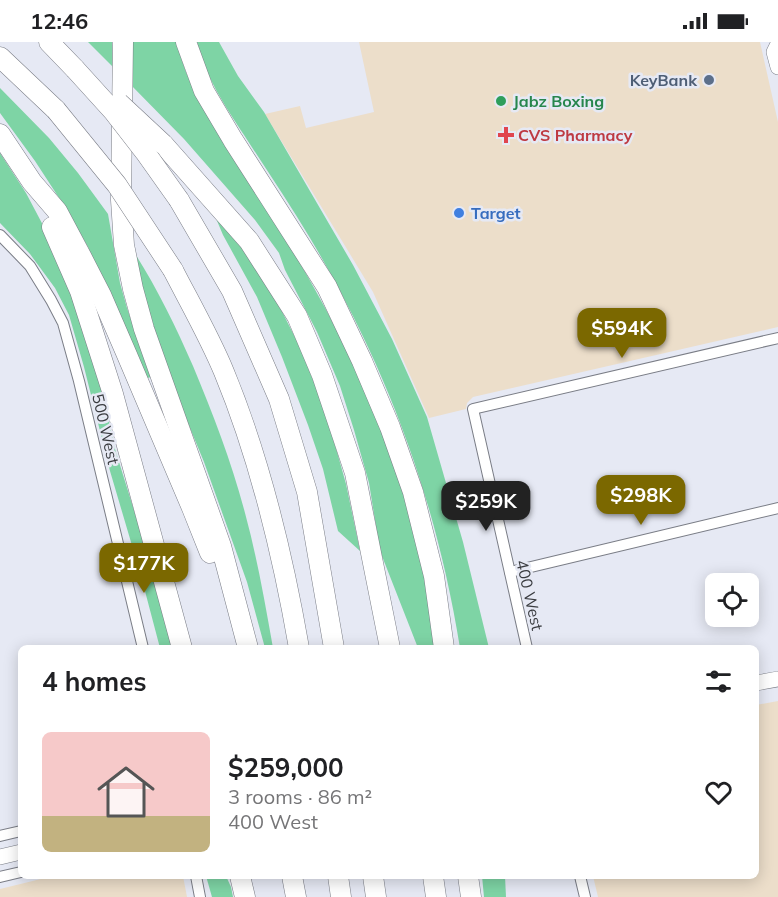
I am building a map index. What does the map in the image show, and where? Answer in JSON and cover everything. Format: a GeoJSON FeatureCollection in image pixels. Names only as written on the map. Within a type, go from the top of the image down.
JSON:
{"type":"FeatureCollection","features":[{"type":"Feature","properties":{"kind":"highway"},"geometry":{"type":"LineString","coordinates":[[49,42],[163,144],[249,241],[297,316],[322,375],[356,473],[389,645]]}},
{"type":"Feature","properties":{"kind":"highway"},"geometry":{"type":"LineString","coordinates":[[54,42],[145,152],[179,200],[232,291],[279,399],[307,492],[333,645]]}},
{"type":"Feature","properties":{"kind":"highway"},"geometry":{"type":"LineString","coordinates":[[123,42],[121,200],[124,246],[144,329],[221,546],[245,645]]}},
{"type":"Feature","properties":{"kind":"highway"},"geometry":{"type":"LineString","coordinates":[[186,42],[204,91],[327,287],[362,361],[390,427],[412,492],[434,576],[444,645]]}},
{"type":"Feature","properties":{"kind":"highway"},"geometry":{"type":"LineString","coordinates":[[0,57],[56,110],[117,184],[173,270],[224,371],[255,459],[287,581],[298,645]]}},
{"type":"Feature","properties":{"kind":"highway"},"geometry":{"type":"LineString","coordinates":[[0,134],[32,182],[57,211],[101,295],[192,508],[222,583],[235,627],[244,645]]}},
{"type":"Feature","properties":{"kind":"highway"},"geometry":{"type":"LineString","coordinates":[[32,182],[84,301],[113,394],[181,645]]}},
{"type":"Feature","properties":{"kind":"highway"},"geometry":{"type":"LineString","coordinates":[[241,879],[245,897]]}},
{"type":"Feature","properties":{"kind":"highway"},"geometry":{"type":"LineString","coordinates":[[293,879],[296,897]]}},
{"type":"Feature","properties":{"kind":"highway"},"geometry":{"type":"LineString","coordinates":[[338,879],[341,897]]}},
{"type":"Feature","properties":{"kind":"highway"},"geometry":{"type":"LineString","coordinates":[[373,879],[376,897]]}},
{"type":"Feature","properties":{"kind":"highway"},"geometry":{"type":"LineString","coordinates":[[433,879],[436,897]]}},
{"type":"Feature","properties":{"kind":"highway"},"geometry":{"type":"LineString","coordinates":[[468,879],[471,897]]}},
{"type":"Feature","properties":{"kind":"main road"},"geometry":{"type":"LineString","coordinates":[[778,44],[774,52],[778,67]]}},
{"type":"Feature","properties":{"kind":"main road"},"geometry":{"type":"LineString","coordinates":[[759,682],[778,679]]}},
{"type":"Feature","properties":{"kind":"main road"},"geometry":{"type":"LineString","coordinates":[[0,857],[18,853]]}},
{"type":"Feature","properties":{"kind":"street","name":"500 West"},"geometry":{"type":"LineString","coordinates":[[0,235],[30,266],[63,322],[142,645]]}},
{"type":"Feature","properties":{"kind":"street","name":"400 West"},"geometry":{"type":"LineString","coordinates":[[526,645],[473,409],[778,338]]}},
{"type":"Feature","properties":{"kind":"street"},"geometry":{"type":"LineString","coordinates":[[510,572],[778,508]]}},
{"type":"Feature","properties":{"kind":"street"},"geometry":{"type":"LineString","coordinates":[[0,836],[18,832]]}},
{"type":"Feature","properties":{"kind":"street"},"geometry":{"type":"LineString","coordinates":[[0,877],[18,873]]}},
{"type":"Feature","properties":{"kind":"street"},"geometry":{"type":"LineString","coordinates":[[197,879],[201,897]]}},
{"type":"Feature","properties":{"kind":"street"},"geometry":{"type":"LineString","coordinates":[[581,879],[585,897]]}},
{"type":"Feature","properties":{"kind":"shaded area"},"geometry":{"type":"Polygon","coordinates":[[[359,42],[760,42],[778,122],[778,327],[473,397],[467,403],[466,409],[429,418],[373,292],[265,114],[300,106],[306,128],[374,112],[359,42]]]}},
{"type":"Feature","properties":{"kind":"shaded area"},"geometry":{"type":"Polygon","coordinates":[[[778,701],[778,897],[598,897],[594,879],[759,879],[759,704],[778,701]]]}},
{"type":"Feature","properties":{"kind":"shaded area"},"geometry":{"type":"Polygon","coordinates":[[[41,879],[184,879],[187,897],[0,897],[0,889],[41,879]]]}},
{"type":"Feature","properties":{"kind":"green space"},"geometry":{"type":"Polygon","coordinates":[[[88,42],[112,42],[113,67],[88,42]]]}},
{"type":"Feature","properties":{"kind":"green space"},"geometry":{"type":"Polygon","coordinates":[[[130,42],[176,42],[197,97],[310,280],[358,375],[380,424],[398,475],[421,560],[437,645],[417,645],[380,551],[369,483],[340,386],[279,253],[255,220],[184,139],[129,83],[130,42]]]}},
{"type":"Feature","properties":{"kind":"green space"},"geometry":{"type":"Polygon","coordinates":[[[197,42],[219,42],[238,76],[264,112],[353,265],[392,339],[427,417],[463,542],[488,645],[459,645],[437,539],[405,436],[385,385],[338,287],[286,199],[216,90],[197,42]]]}},
{"type":"Feature","properties":{"kind":"green space"},"geometry":{"type":"Polygon","coordinates":[[[0,88],[49,138],[108,214],[120,283],[151,377],[145,379],[88,247],[35,161],[0,113],[0,88]]]}},
{"type":"Feature","properties":{"kind":"green space"},"geometry":{"type":"Polygon","coordinates":[[[0,153],[26,193],[54,246],[66,275],[102,390],[115,449],[172,645],[159,645],[69,315],[55,288],[30,254],[0,223],[0,153]]]}},
{"type":"Feature","properties":{"kind":"green space"},"geometry":{"type":"Polygon","coordinates":[[[212,209],[232,227],[268,284],[299,345],[332,434],[346,484],[360,551],[338,531],[323,469],[282,357],[257,297],[223,235],[212,209]]]}},
{"type":"Feature","properties":{"kind":"green space"},"geometry":{"type":"Polygon","coordinates":[[[134,252],[180,337],[208,402],[228,457],[253,546],[272,645],[264,645],[247,582],[204,462],[164,365],[138,286],[134,252]]]}},
{"type":"Feature","properties":{"kind":"green space"},"geometry":{"type":"Polygon","coordinates":[[[207,879],[227,879],[233,897],[212,897],[207,879]]]}},
{"type":"Feature","properties":{"kind":"green space"},"geometry":{"type":"Polygon","coordinates":[[[482,879],[505,879],[506,897],[484,897],[482,879]]]}},
{"type":"Feature","properties":{"kind":"place","name":"KeyBank"},"geometry":{"type":"Point","coordinates":[709,80]}},
{"type":"Feature","properties":{"kind":"place","name":"Jabz Boxing"},"geometry":{"type":"Point","coordinates":[501,101]}},
{"type":"Feature","properties":{"kind":"place","name":"CVS Pharmacy"},"geometry":{"type":"Point","coordinates":[506,135]}},
{"type":"Feature","properties":{"kind":"place","name":"Target"},"geometry":{"type":"Point","coordinates":[459,213]}}]}
